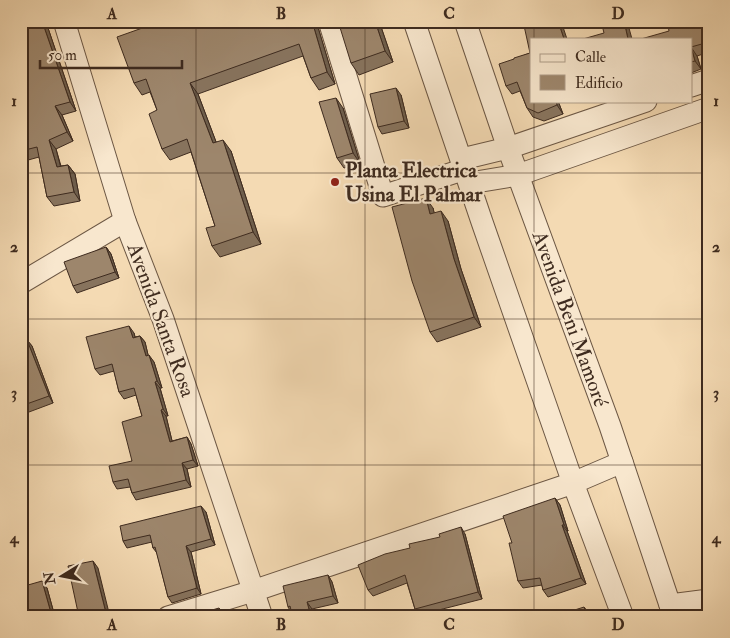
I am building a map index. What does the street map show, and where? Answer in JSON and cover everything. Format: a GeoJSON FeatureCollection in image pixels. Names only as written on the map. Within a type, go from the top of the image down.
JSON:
{"type":"FeatureCollection","features":[{"type":"Feature","properties":{"kind":"street","name":"Avenida Santa Rosa"},"geometry":{"type":"LineString","coordinates":[[64,21],[124,220],[163,318],[262,617]]}},
{"type":"Feature","properties":{"kind":"street"},"geometry":{"type":"LineString","coordinates":[[329,21],[383,196],[465,171],[508,148],[643,102]]}},
{"type":"Feature","properties":{"kind":"street"},"geometry":{"type":"LineString","coordinates":[[414,21],[573,483],[623,617]]}},
{"type":"Feature","properties":{"kind":"street","name":"Avenida Beni Mamoré"},"geometry":{"type":"LineString","coordinates":[[465,21],[508,148],[622,462],[672,611]]}},
{"type":"Feature","properties":{"kind":"street"},"geometry":{"type":"LineString","coordinates":[[692,86],[709,80]]}},
{"type":"Feature","properties":{"kind":"street"},"geometry":{"type":"LineString","coordinates":[[465,171],[518,175],[709,108]]}},
{"type":"Feature","properties":{"kind":"street"},"geometry":{"type":"LineString","coordinates":[[21,283],[124,220]]}},
{"type":"Feature","properties":{"kind":"street"},"geometry":{"type":"LineString","coordinates":[[168,617],[253,592],[573,483],[622,462]]}},
{"type":"Feature","properties":{"kind":"street"},"geometry":{"type":"LineString","coordinates":[[672,611],[709,600]]}},
{"type":"Feature","properties":{"kind":"building"},"geometry":{"type":"Polygon","coordinates":[[[42,21],[70,102],[55,106],[67,132],[49,140],[57,167],[68,165],[74,192],[47,197],[37,147],[21,151],[21,26],[42,21]]]}},
{"type":"Feature","properties":{"kind":"building"},"geometry":{"type":"Polygon","coordinates":[[[162,21],[312,21],[327,72],[311,78],[299,44],[190,83],[213,143],[223,140],[253,232],[212,246],[206,228],[215,226],[187,139],[162,149],[149,114],[157,110],[146,79],[134,83],[117,37],[162,21]]]}},
{"type":"Feature","properties":{"kind":"building"},"geometry":{"type":"Polygon","coordinates":[[[338,21],[375,21],[385,51],[351,63],[338,21]]]}},
{"type":"Feature","properties":{"kind":"building"},"geometry":{"type":"Polygon","coordinates":[[[523,21],[558,21],[564,38],[530,38],[530,53],[523,21]]]}},
{"type":"Feature","properties":{"kind":"building"},"geometry":{"type":"Polygon","coordinates":[[[601,21],[624,21],[628,38],[586,38],[604,33],[601,21]]]}},
{"type":"Feature","properties":{"kind":"building"},"geometry":{"type":"Polygon","coordinates":[[[667,21],[709,21],[709,42],[692,47],[692,38],[644,38],[669,31],[667,21]]]}},
{"type":"Feature","properties":{"kind":"building"},"geometry":{"type":"Polygon","coordinates":[[[692,50],[695,61],[692,62],[692,50]]]}},
{"type":"Feature","properties":{"kind":"building"},"geometry":{"type":"Polygon","coordinates":[[[530,53],[530,102],[556,102],[557,105],[538,113],[527,108],[517,82],[506,86],[499,64],[530,53]]]}},
{"type":"Feature","properties":{"kind":"building"},"geometry":{"type":"Polygon","coordinates":[[[396,88],[404,121],[378,127],[370,94],[396,88]]]}},
{"type":"Feature","properties":{"kind":"building"},"geometry":{"type":"Polygon","coordinates":[[[336,98],[353,153],[337,158],[319,102],[336,98]]]}},
{"type":"Feature","properties":{"kind":"building"},"geometry":{"type":"Polygon","coordinates":[[[426,198],[430,214],[441,211],[454,259],[474,317],[430,332],[412,281],[392,207],[426,198]]]}},
{"type":"Feature","properties":{"kind":"building"},"geometry":{"type":"Polygon","coordinates":[[[106,247],[115,272],[73,286],[64,262],[106,247]]]}},
{"type":"Feature","properties":{"kind":"building"},"geometry":{"type":"Polygon","coordinates":[[[129,326],[133,338],[140,336],[146,356],[149,355],[157,381],[155,382],[170,442],[187,437],[193,460],[182,463],[186,480],[132,493],[128,479],[113,482],[109,466],[132,461],[122,422],[142,416],[134,388],[119,392],[112,364],[95,369],[86,337],[129,326]]]}},
{"type":"Feature","properties":{"kind":"building"},"geometry":{"type":"Polygon","coordinates":[[[27,340],[49,396],[21,406],[21,342],[27,340]]]}},
{"type":"Feature","properties":{"kind":"building"},"geometry":{"type":"Polygon","coordinates":[[[555,498],[564,525],[562,525],[581,578],[543,590],[540,578],[518,581],[509,543],[512,543],[503,516],[555,498]]]}},
{"type":"Feature","properties":{"kind":"building"},"geometry":{"type":"Polygon","coordinates":[[[201,506],[211,539],[186,546],[197,588],[168,597],[150,535],[123,541],[120,526],[201,506]]]}},
{"type":"Feature","properties":{"kind":"building"},"geometry":{"type":"Polygon","coordinates":[[[461,527],[478,592],[415,609],[405,575],[368,590],[358,565],[385,554],[410,548],[409,544],[440,537],[439,534],[461,527]]]}},
{"type":"Feature","properties":{"kind":"building"},"geometry":{"type":"Polygon","coordinates":[[[93,561],[107,617],[79,617],[68,566],[93,561]]]}},
{"type":"Feature","properties":{"kind":"building"},"geometry":{"type":"Polygon","coordinates":[[[328,575],[333,596],[307,602],[309,609],[292,614],[290,606],[288,607],[283,586],[328,575]]]}},
{"type":"Feature","properties":{"kind":"building"},"geometry":{"type":"Polygon","coordinates":[[[42,581],[51,613],[38,617],[21,617],[21,587],[42,581]]]}},
{"type":"Feature","properties":{"kind":"building"},"geometry":{"type":"Polygon","coordinates":[[[584,607],[587,617],[560,617],[559,615],[584,607]]]}},
{"type":"Feature","properties":{"kind":"building"},"geometry":{"type":"Polygon","coordinates":[[[219,608],[222,617],[196,617],[195,615],[219,608]]]}},
{"type":"Feature","properties":{"kind":"place","name":"Planta Electrica Usina El Palmar"},"geometry":{"type":"Point","coordinates":[335,182]}}]}
